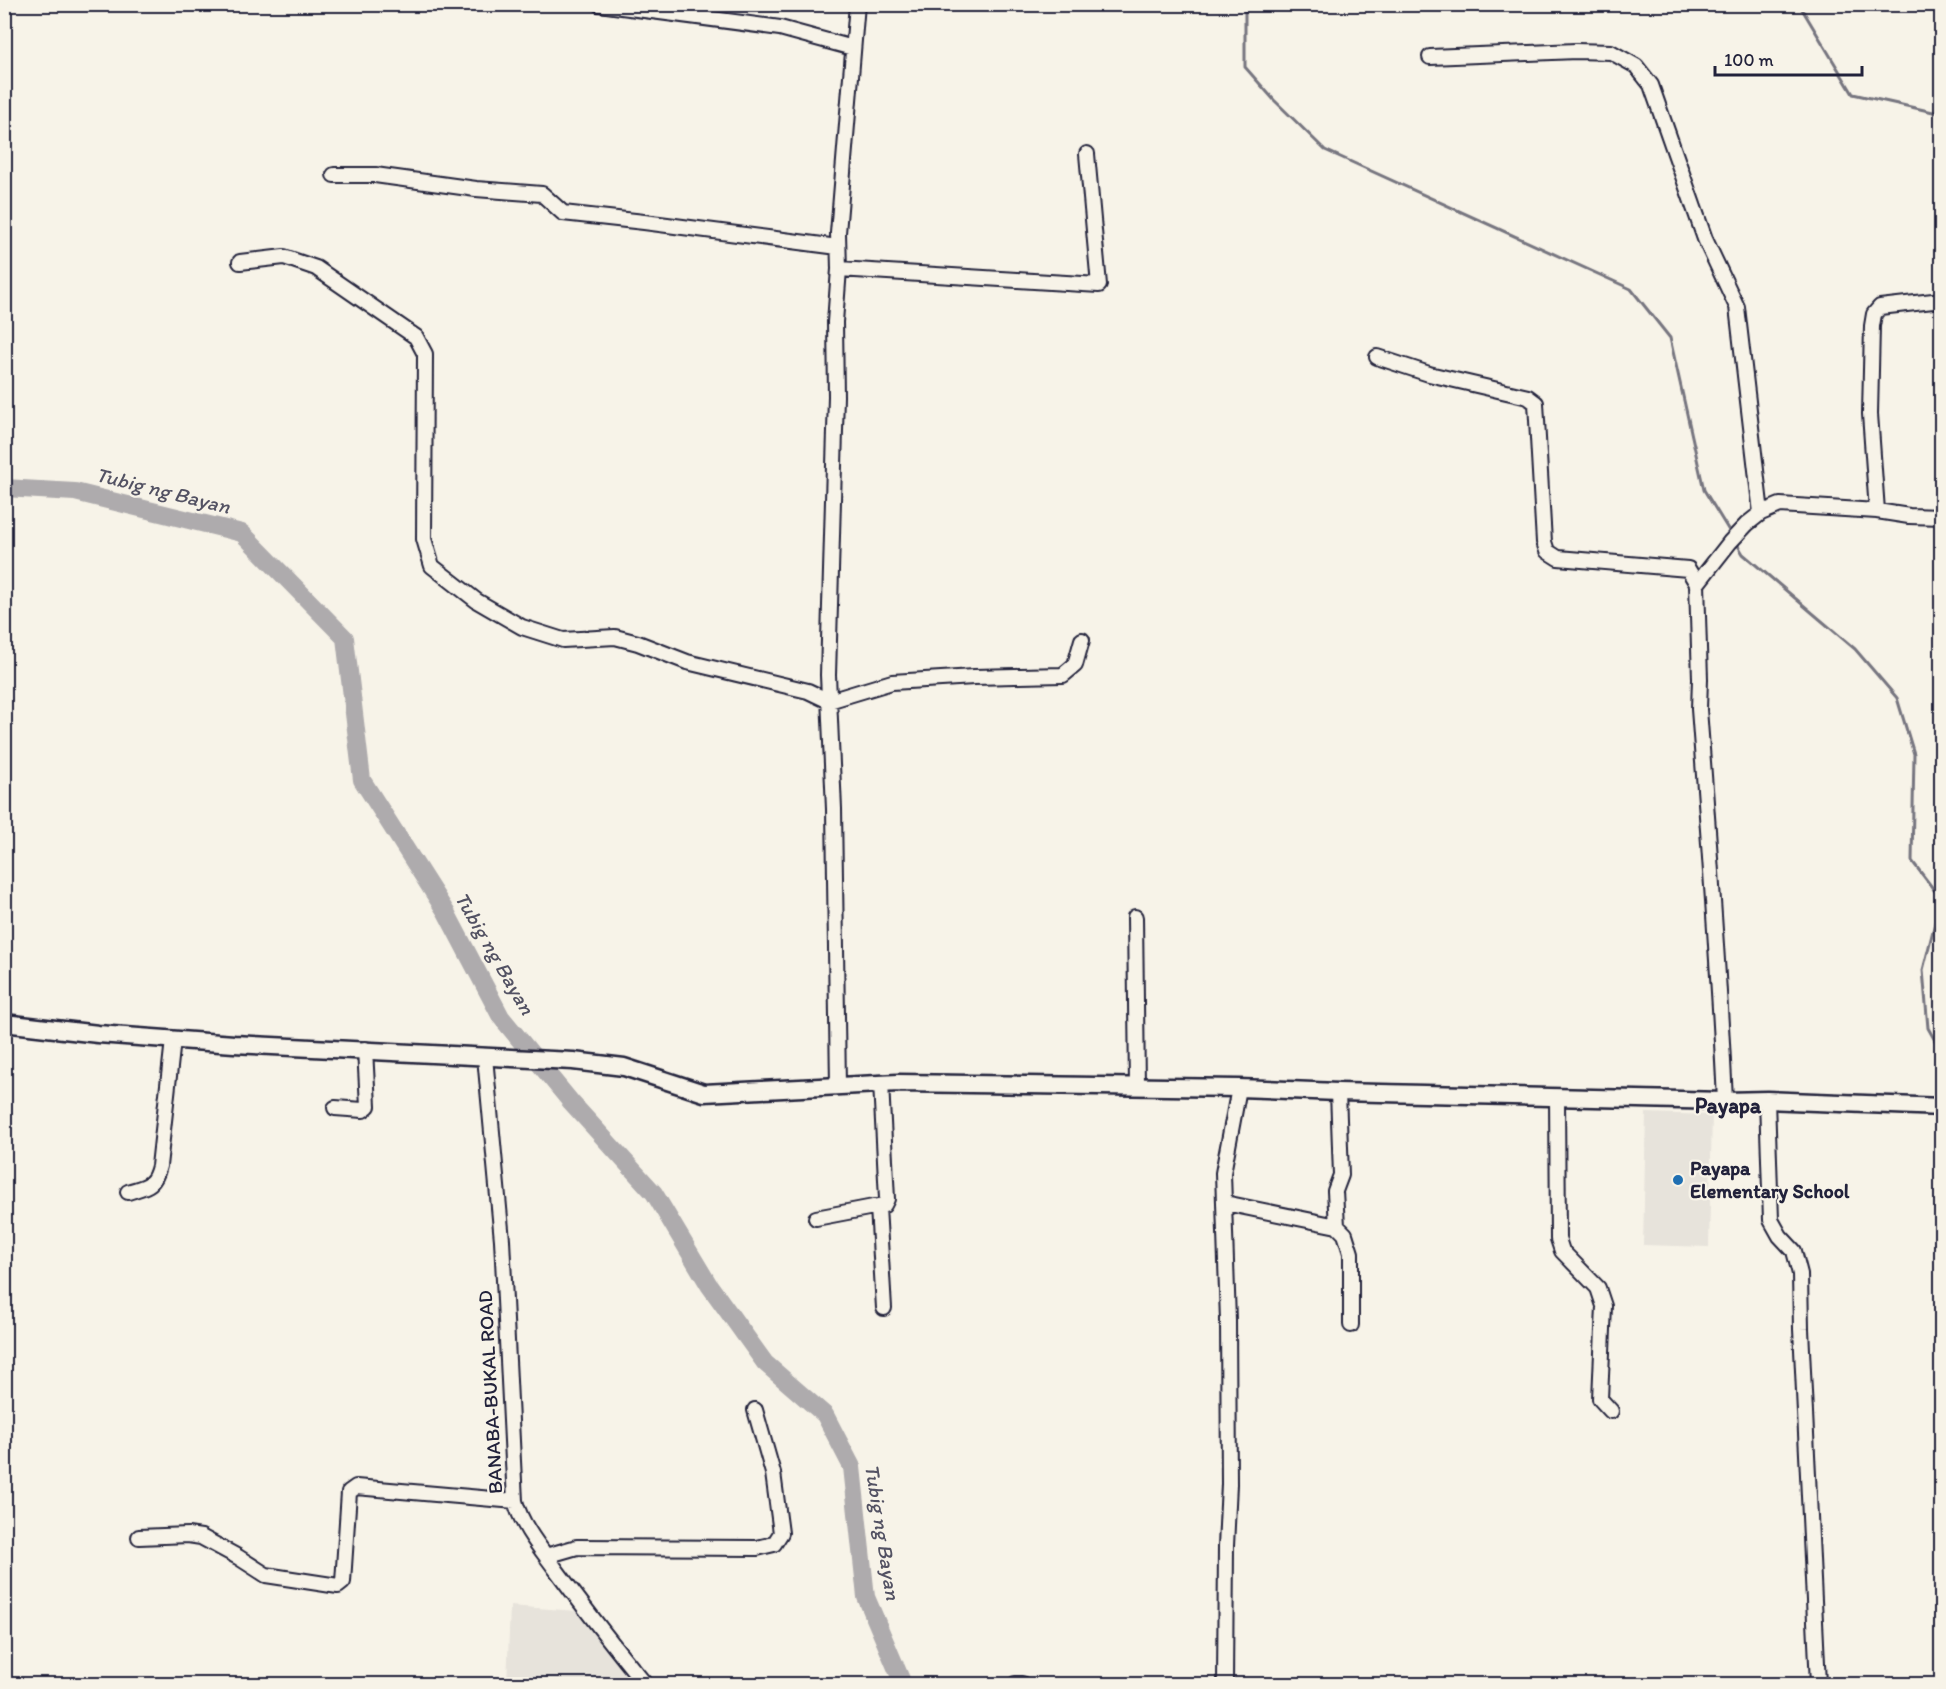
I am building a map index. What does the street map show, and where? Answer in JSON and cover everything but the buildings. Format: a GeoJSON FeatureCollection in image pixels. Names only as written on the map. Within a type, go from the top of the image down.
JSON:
{"type":"FeatureCollection","features":[{"type":"Feature","properties":{"kind":"main road"},"geometry":{"type":"LineString","coordinates":[[4,1023],[98,1034],[234,1044],[573,1060],[624,1067],[704,1093],[881,1083],[1239,1088],[1725,1101],[1767,1100],[1941,1107]]}},
{"type":"Feature","properties":{"kind":"street"},"geometry":{"type":"LineString","coordinates":[[599,4],[780,28],[854,48]]}},
{"type":"Feature","properties":{"kind":"street"},"geometry":{"type":"LineString","coordinates":[[838,1086],[834,820],[829,701],[829,588],[836,396],[835,321],[839,269],[838,247],[857,4]]}},
{"type":"Feature","properties":{"kind":"street"},"geometry":{"type":"LineString","coordinates":[[1430,57],[1576,51],[1611,52],[1636,66],[1651,85],[1705,239],[1737,307],[1761,513]]}},
{"type":"Feature","properties":{"kind":"street"},"geometry":{"type":"LineString","coordinates":[[839,269],[1099,285],[1087,154]]}},
{"type":"Feature","properties":{"kind":"street"},"geometry":{"type":"LineString","coordinates":[[334,175],[375,175],[476,189],[542,194],[563,213],[838,247]]}},
{"type":"Feature","properties":{"kind":"street"},"geometry":{"type":"LineString","coordinates":[[240,262],[285,257],[316,268],[416,337],[425,354],[424,539],[432,566],[477,601],[522,627],[563,640],[615,637],[638,643],[687,662],[808,691],[829,701],[892,682],[1063,675],[1075,666],[1082,640]]}},
{"type":"Feature","properties":{"kind":"street"},"geometry":{"type":"LineString","coordinates":[[1876,511],[1870,414],[1874,314],[1880,307],[1941,300]]}},
{"type":"Feature","properties":{"kind":"street"},"geometry":{"type":"LineString","coordinates":[[1377,357],[1429,374],[1528,397],[1536,403],[1544,543],[1547,551],[1558,558],[1688,569],[1697,584],[1701,679],[1699,709],[1718,959],[1725,1101]]}},
{"type":"Feature","properties":{"kind":"street"},"geometry":{"type":"LineString","coordinates":[[1697,584],[1747,524],[1761,513],[1780,505],[1941,517]]}},
{"type":"Feature","properties":{"kind":"street"},"geometry":{"type":"LineString","coordinates":[[1136,917],[1137,1086]]}},
{"type":"Feature","properties":{"kind":"street"},"geometry":{"type":"LineString","coordinates":[[128,1192],[149,1186],[156,1178],[173,1040]]}},
{"type":"Feature","properties":{"kind":"street"},"geometry":{"type":"LineString","coordinates":[[335,1108],[363,1110],[368,1106],[365,1049]]}},
{"type":"Feature","properties":{"kind":"street","name":"BANABA-BUKAL ROAD"},"geometry":{"type":"LineString","coordinates":[[485,1056],[502,1240],[514,1501],[523,1522],[546,1556],[601,1631],[645,1684]]}},
{"type":"Feature","properties":{"kind":"street"},"geometry":{"type":"LineString","coordinates":[[816,1218],[884,1206],[886,1199],[881,1083]]}},
{"type":"Feature","properties":{"kind":"street"},"geometry":{"type":"LineString","coordinates":[[1225,1684],[1229,1484],[1228,1321],[1223,1173],[1239,1088]]}},
{"type":"Feature","properties":{"kind":"street"},"geometry":{"type":"LineString","coordinates":[[1337,1227],[1335,1191],[1341,1175],[1338,1092]]}},
{"type":"Feature","properties":{"kind":"street"},"geometry":{"type":"LineString","coordinates":[[1557,1097],[1558,1239],[1562,1251],[1598,1288],[1604,1306],[1600,1399],[1611,1411]]}},
{"type":"Feature","properties":{"kind":"street"},"geometry":{"type":"LineString","coordinates":[[1767,1100],[1771,1221],[1780,1236],[1794,1251],[1800,1274],[1800,1329],[1818,1684]]}},
{"type":"Feature","properties":{"kind":"street"},"geometry":{"type":"LineString","coordinates":[[1225,1203],[1337,1227],[1345,1234],[1351,1253],[1351,1325]]}},
{"type":"Feature","properties":{"kind":"street"},"geometry":{"type":"LineString","coordinates":[[878,1207],[884,1308]]}},
{"type":"Feature","properties":{"kind":"street"},"geometry":{"type":"LineString","coordinates":[[546,1556],[577,1547],[757,1548],[774,1544],[781,1533],[773,1473],[755,1410]]}},
{"type":"Feature","properties":{"kind":"street"},"geometry":{"type":"LineString","coordinates":[[139,1537],[188,1535],[201,1537],[266,1575],[338,1586],[343,1582],[349,1492],[356,1487],[514,1501]]}},
{"type":"Feature","properties":{"kind":"street"},"geometry":{"type":"LineString","coordinates":[[1015,1684],[1022,1684]]}},
{"type":"Feature","properties":{"kind":"shaded area","name":"Payapa Elementary School"},"geometry":{"type":"Polygon","coordinates":[[[1646,1113],[1712,1115],[1709,1247],[1643,1245],[1646,1113]]]}},
{"type":"Feature","properties":{"kind":"shaded area"},"geometry":{"type":"Polygon","coordinates":[[[510,1606],[577,1611],[635,1684],[507,1684],[510,1606]]]}},
{"type":"Feature","properties":{"kind":"waterway"},"geometry":{"type":"LineString","coordinates":[[1245,4],[1245,67],[1274,100],[1325,150],[1631,289],[1670,338],[1704,490],[1731,534]]}},
{"type":"Feature","properties":{"kind":"waterway"},"geometry":{"type":"LineString","coordinates":[[1799,4],[1853,94],[1942,114]]}},
{"type":"Feature","properties":{"kind":"waterway","name":"Tubig ng Bayan"},"geometry":{"type":"LineString","coordinates":[[4,488],[75,492],[242,533],[345,638],[362,780],[446,912],[501,1017],[571,1102],[654,1193],[709,1285],[765,1363],[825,1415],[852,1467],[866,1597],[903,1684]]}},
{"type":"Feature","properties":{"kind":"waterway"},"geometry":{"type":"LineString","coordinates":[[1736,542],[1743,554],[1855,649],[1897,698],[1914,754],[1912,861],[1941,899],[1923,970],[1928,1028],[1942,1053]]}},
{"type":"Feature","properties":{"kind":"place","name":"Payapa Elementary School"},"geometry":{"type":"Point","coordinates":[1678,1180]}},
{"type":"Feature","properties":{"kind":"district","name":"Payapa"},"geometry":{"type":"Point","coordinates":[1728,1105]}}]}
